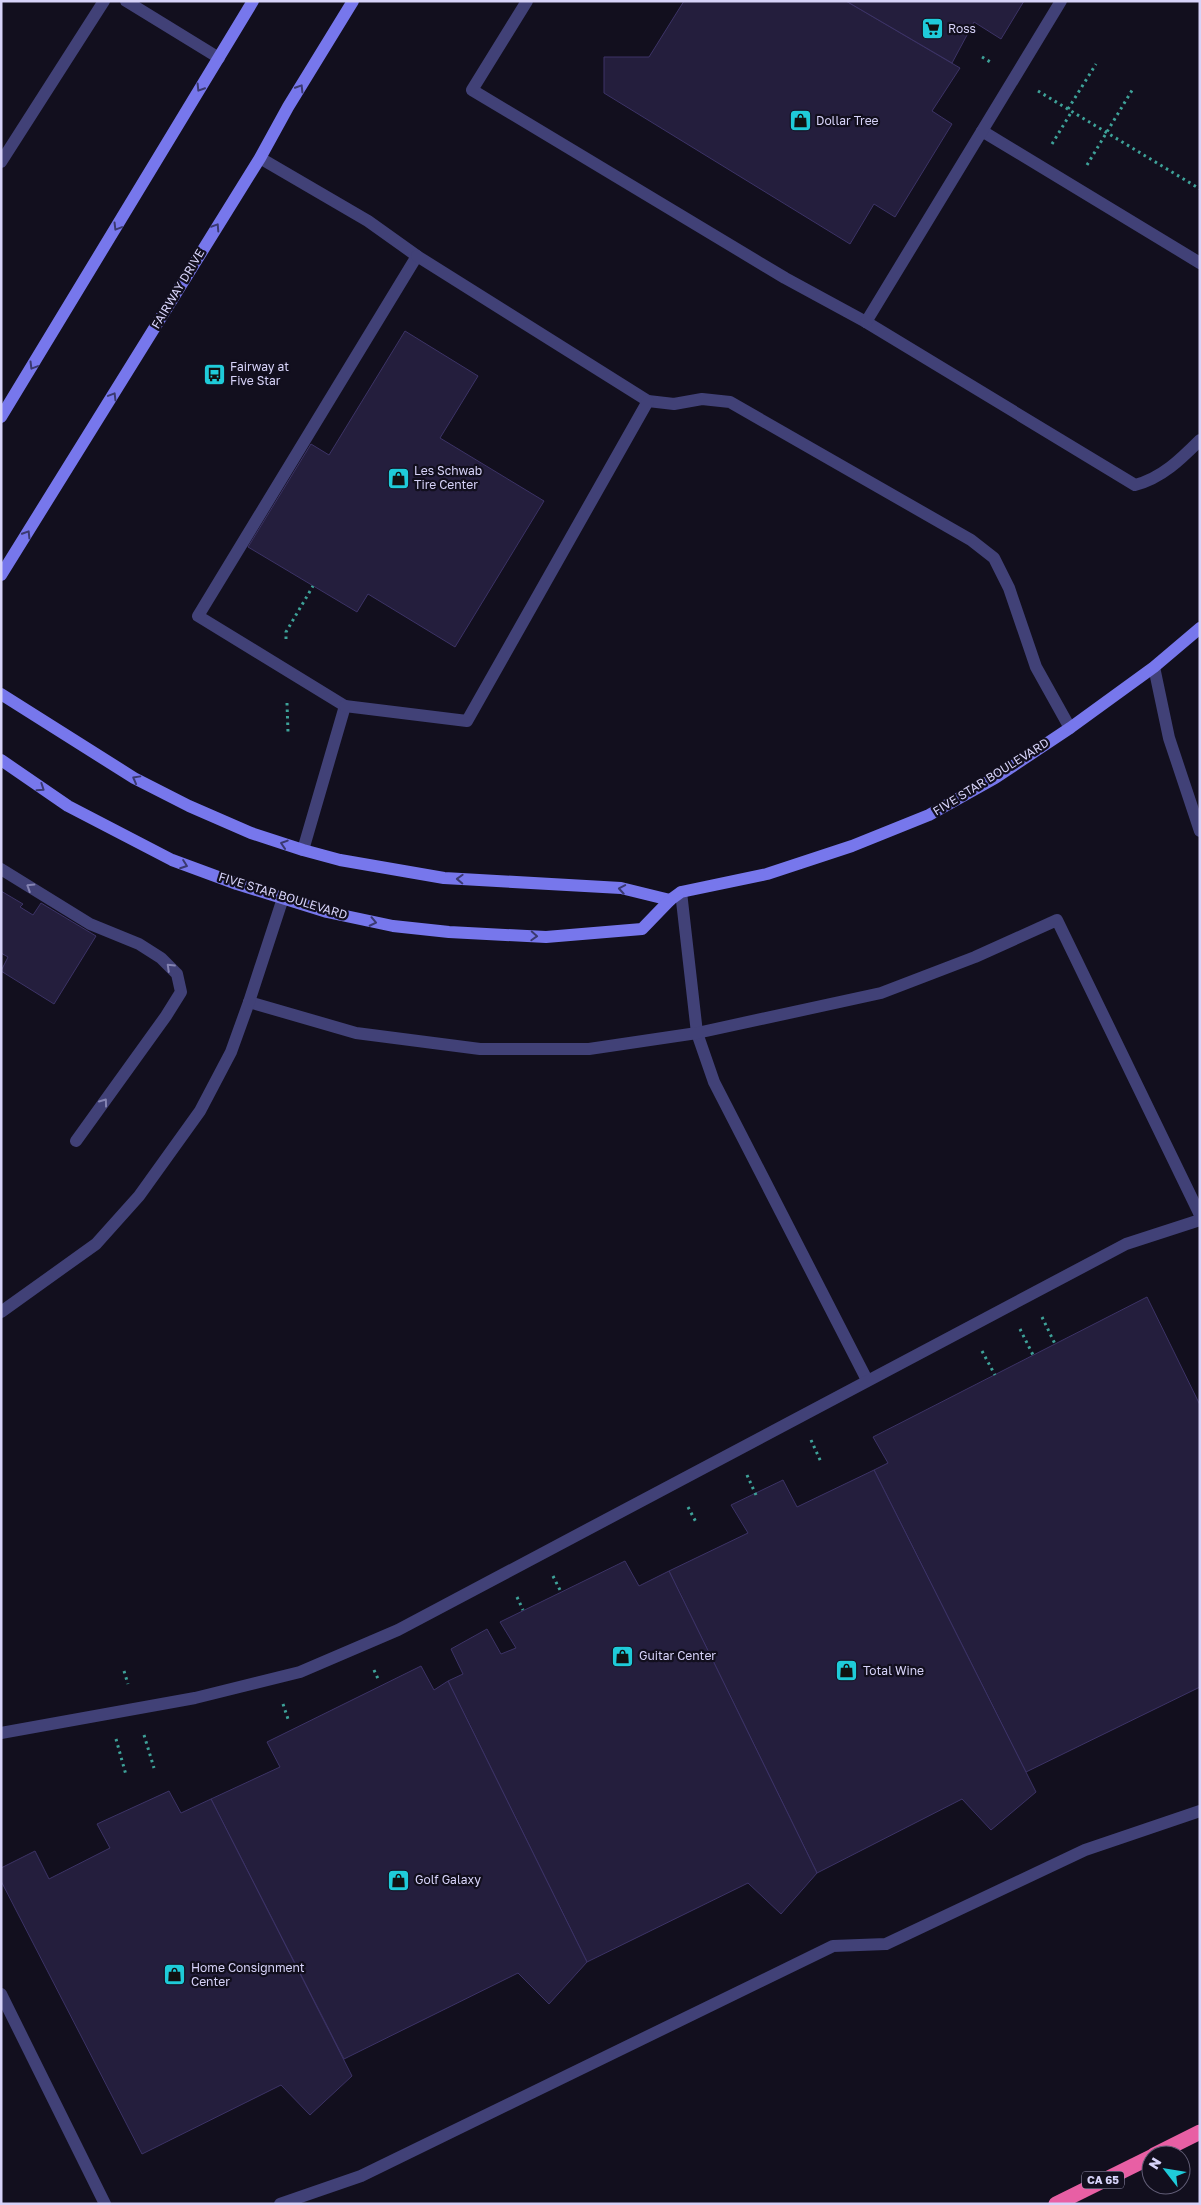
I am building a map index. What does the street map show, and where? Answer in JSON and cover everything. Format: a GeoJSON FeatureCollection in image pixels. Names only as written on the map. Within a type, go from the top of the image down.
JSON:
{"type":"FeatureCollection","features":[{"type":"Feature","properties":{"kind":"highway","name":"CA 65"},"geometry":{"type":"LineString","coordinates":[[1175,2145],[1200,2132]]}},
{"type":"Feature","properties":{"kind":"highway","name":"CA 65"},"geometry":{"type":"LineString","coordinates":[[1056,2204],[1141,2162]]}},
{"type":"Feature","properties":{"kind":"street"},"geometry":{"type":"LineString","coordinates":[[1,417],[253,1]]}},
{"type":"Feature","properties":{"kind":"street","name":"FAIRWAY DRIVE"},"geometry":{"type":"LineString","coordinates":[[1,575],[260,158],[288,107],[353,1]]}},
{"type":"Feature","properties":{"kind":"street","name":"FIVE STAR BOULEVARD"},"geometry":{"type":"LineString","coordinates":[[1,760],[68,806],[172,860],[237,884],[327,912],[393,926],[449,932],[546,937],[642,930],[670,900],[681,892],[767,874],[852,846],[929,815],[995,778],[1070,728],[1154,667],[1200,628]]}},
{"type":"Feature","properties":{"kind":"street"},"geometry":{"type":"LineString","coordinates":[[1,694],[134,778],[189,806],[251,833],[303,850],[349,861],[444,878],[621,888],[670,900]]}},
{"type":"Feature","properties":{"kind":"lane"},"geometry":{"type":"LineString","coordinates":[[1,162],[104,1]]}},
{"type":"Feature","properties":{"kind":"lane"},"geometry":{"type":"LineString","coordinates":[[126,1],[219,58]]}},
{"type":"Feature","properties":{"kind":"lane"},"geometry":{"type":"LineString","coordinates":[[527,1],[472,90],[785,278],[866,322],[1135,484],[1150,481],[1180,461],[1200,440]]}},
{"type":"Feature","properties":{"kind":"lane"},"geometry":{"type":"LineString","coordinates":[[866,322],[1061,1]]}},
{"type":"Feature","properties":{"kind":"lane"},"geometry":{"type":"LineString","coordinates":[[982,131],[1200,263]]}},
{"type":"Feature","properties":{"kind":"lane"},"geometry":{"type":"LineString","coordinates":[[260,158],[368,221],[417,256],[648,401],[674,404],[702,399],[730,402],[971,540],[994,558],[1009,588],[1036,667],[1070,728]]}},
{"type":"Feature","properties":{"kind":"lane"},"geometry":{"type":"LineString","coordinates":[[417,256],[198,616],[345,706],[467,721],[648,401]]}},
{"type":"Feature","properties":{"kind":"lane"},"geometry":{"type":"LineString","coordinates":[[1154,667],[1169,738],[1200,831]]}},
{"type":"Feature","properties":{"kind":"lane"},"geometry":{"type":"LineString","coordinates":[[303,850],[345,706]]}},
{"type":"Feature","properties":{"kind":"lane"},"geometry":{"type":"LineString","coordinates":[[1190,798],[1200,789]]}},
{"type":"Feature","properties":{"kind":"lane"},"geometry":{"type":"LineString","coordinates":[[1,869],[90,924],[139,944],[161,958],[177,974],[181,992],[166,1016],[76,1141]]}},
{"type":"Feature","properties":{"kind":"lane"},"geometry":{"type":"LineString","coordinates":[[681,892],[697,1033],[714,1082],[868,1380]]}},
{"type":"Feature","properties":{"kind":"lane"},"geometry":{"type":"LineString","coordinates":[[1,1312],[96,1244],[139,1196],[200,1111],[231,1052],[283,898]]}},
{"type":"Feature","properties":{"kind":"lane"},"geometry":{"type":"LineString","coordinates":[[249,1002],[356,1033],[480,1049],[589,1049],[697,1033],[881,993],[974,957],[1057,920],[1200,1215]]}},
{"type":"Feature","properties":{"kind":"lane"},"geometry":{"type":"LineString","coordinates":[[1,1733],[109,1712],[196,1698],[300,1672],[398,1630],[1126,1244],[1200,1220]]}},
{"type":"Feature","properties":{"kind":"lane"},"geometry":{"type":"LineString","coordinates":[[280,2204],[361,2176],[833,1946],[886,1944],[1085,1850],[1200,1811]]}},
{"type":"Feature","properties":{"kind":"lane"},"geometry":{"type":"LineString","coordinates":[[1,1994],[105,2204]]}},
{"type":"Feature","properties":{"kind":"path"},"geometry":{"type":"LineString","coordinates":[[982,57],[1200,189]]}},
{"type":"Feature","properties":{"kind":"path"},"geometry":{"type":"LineString","coordinates":[[1038,165],[1096,64]]}},
{"type":"Feature","properties":{"kind":"path"},"geometry":{"type":"LineString","coordinates":[[1074,187],[1134,87]]}},
{"type":"Feature","properties":{"kind":"path"},"geometry":{"type":"LineString","coordinates":[[109,1712],[126,1774]]}},
{"type":"Feature","properties":{"kind":"building","name":"Dollar Tree"},"geometry":{"type":"Polygon","coordinates":[[[684,1],[846,1],[960,68],[932,111],[952,124],[895,217],[874,204],[850,244],[604,93],[604,57],[649,57],[684,1]]]}},
{"type":"Feature","properties":{"kind":"building","name":"Ross"},"geometry":{"type":"Polygon","coordinates":[[[846,1],[1024,1],[1001,39],[974,22],[952,63],[846,1]]]}},
{"type":"Feature","properties":{"kind":"building","name":"Les Schwab Tire Center"},"geometry":{"type":"Polygon","coordinates":[[[405,331],[478,376],[440,438],[544,501],[455,647],[368,594],[357,612],[248,547],[311,444],[329,455],[405,331]]]}},
{"type":"Feature","properties":{"kind":"building"},"geometry":{"type":"Polygon","coordinates":[[[1,891],[23,904],[20,907],[33,915],[41,903],[96,936],[54,1004],[1,971],[8,957],[1,953],[1,891]]]}},
{"type":"Feature","properties":{"kind":"building"},"geometry":{"type":"Polygon","coordinates":[[[1147,1297],[1200,1405],[1200,1687],[1026,1772],[874,1470],[888,1463],[873,1437],[1147,1297]]]}},
{"type":"Feature","properties":{"kind":"building","name":"Total Wine"},"geometry":{"type":"Polygon","coordinates":[[[874,1470],[1036,1792],[991,1830],[962,1799],[817,1873],[669,1571],[748,1533],[731,1505],[783,1480],[797,1507],[874,1470]]]}},
{"type":"Feature","properties":{"kind":"building"},"geometry":{"type":"Polygon","coordinates":[[[625,1561],[639,1586],[669,1571],[817,1873],[781,1914],[748,1883],[587,1962],[448,1681],[463,1674],[451,1649],[487,1629],[501,1654],[516,1648],[500,1622],[625,1561]]]}},
{"type":"Feature","properties":{"kind":"building","name":"Golf Galaxy"},"geometry":{"type":"Polygon","coordinates":[[[421,1666],[434,1690],[448,1681],[587,1962],[549,2004],[518,1973],[344,2059],[211,1799],[280,1767],[267,1742],[421,1666]]]}},
{"type":"Feature","properties":{"kind":"building","name":"Home Consignment Center"},"geometry":{"type":"Polygon","coordinates":[[[169,1791],[181,1813],[211,1799],[352,2076],[310,2115],[281,2085],[142,2154],[1,1881],[1,1868],[35,1851],[49,1879],[110,1848],[97,1824],[169,1791]]]}},
{"type":"Feature","properties":{"kind":"place","name":"Ross"},"geometry":{"type":"Point","coordinates":[932,29]}},
{"type":"Feature","properties":{"kind":"place","name":"Dollar Tree"},"geometry":{"type":"Point","coordinates":[800,121]}},
{"type":"Feature","properties":{"kind":"place","name":"Fairway at Five Star"},"geometry":{"type":"Point","coordinates":[214,374]}},
{"type":"Feature","properties":{"kind":"place","name":"Les Schwab Tire Center"},"geometry":{"type":"Point","coordinates":[398,478]}},
{"type":"Feature","properties":{"kind":"place","name":"Guitar Center"},"geometry":{"type":"Point","coordinates":[623,1656]}},
{"type":"Feature","properties":{"kind":"place","name":"Total Wine"},"geometry":{"type":"Point","coordinates":[847,1671]}},
{"type":"Feature","properties":{"kind":"place","name":"Golf Galaxy"},"geometry":{"type":"Point","coordinates":[399,1880]}},
{"type":"Feature","properties":{"kind":"place","name":"Home Consignment Center"},"geometry":{"type":"Point","coordinates":[175,1975]}}]}
